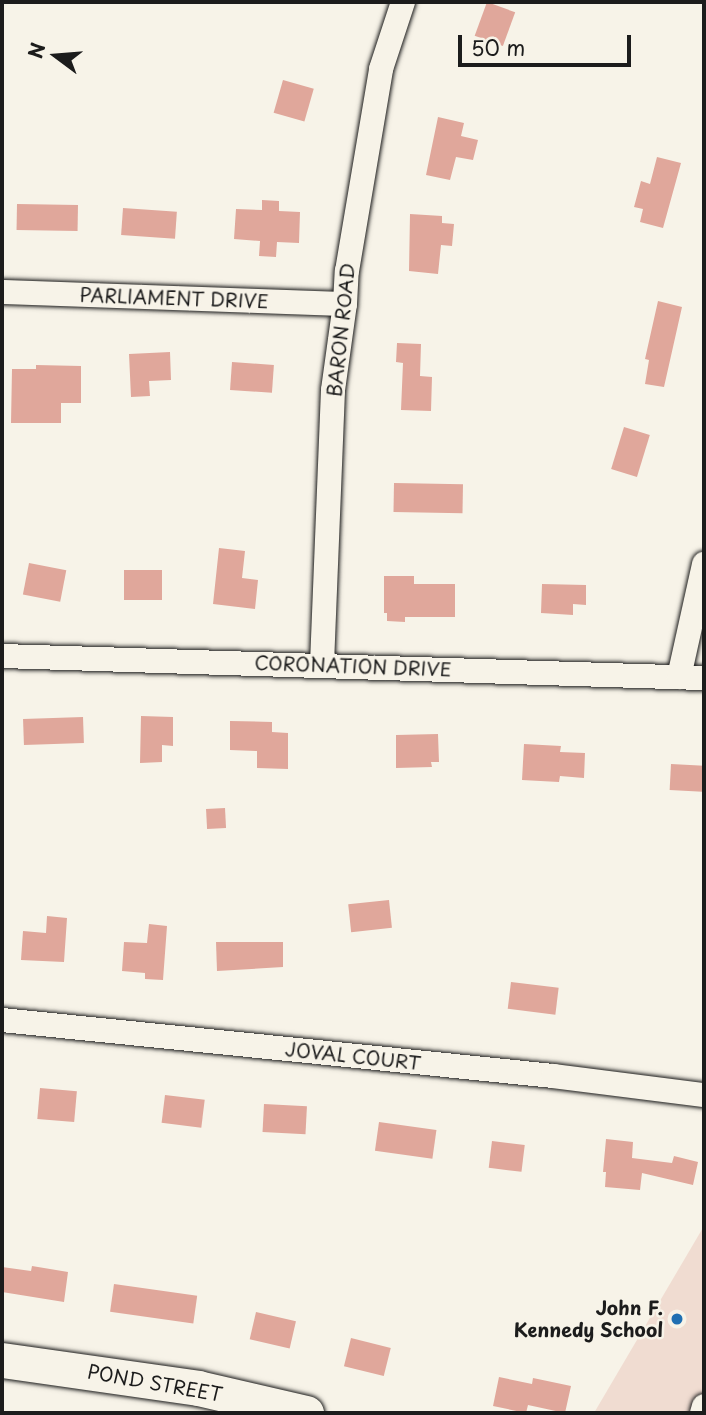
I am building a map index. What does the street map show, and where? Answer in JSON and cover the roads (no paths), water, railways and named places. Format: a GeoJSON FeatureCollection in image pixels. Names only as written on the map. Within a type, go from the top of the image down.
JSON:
{"type":"FeatureCollection","features":[{"type":"Feature","properties":{"kind":"main road","name":"POND STREET"},"geometry":{"type":"LineString","coordinates":[[2,1361],[198,1388],[306,1413]]}},
{"type":"Feature","properties":{"kind":"street","name":"BARON ROAD"},"geometry":{"type":"LineString","coordinates":[[322,664],[333,390],[347,271],[364,154],[381,69],[397,11],[403,2]]}},
{"type":"Feature","properties":{"kind":"street","name":"PARLIAMENT DRIVE"},"geometry":{"type":"LineString","coordinates":[[2,292],[345,304]]}},
{"type":"Feature","properties":{"kind":"street"},"geometry":{"type":"LineString","coordinates":[[679,677],[704,564]]}},
{"type":"Feature","properties":{"kind":"street","name":"CORONATION DRIVE"},"geometry":{"type":"LineString","coordinates":[[2,656],[704,678]]}},
{"type":"Feature","properties":{"kind":"street","name":"JOVAL COURT"},"geometry":{"type":"LineString","coordinates":[[2,1020],[552,1076],[704,1095]]}},
{"type":"Feature","properties":{"kind":"street"},"geometry":{"type":"LineString","coordinates":[[702,1413],[704,1406]]}},
{"type":"Feature","properties":{"kind":"place","name":"John F. Kennedy School"},"geometry":{"type":"Point","coordinates":[677,1319]}}]}
